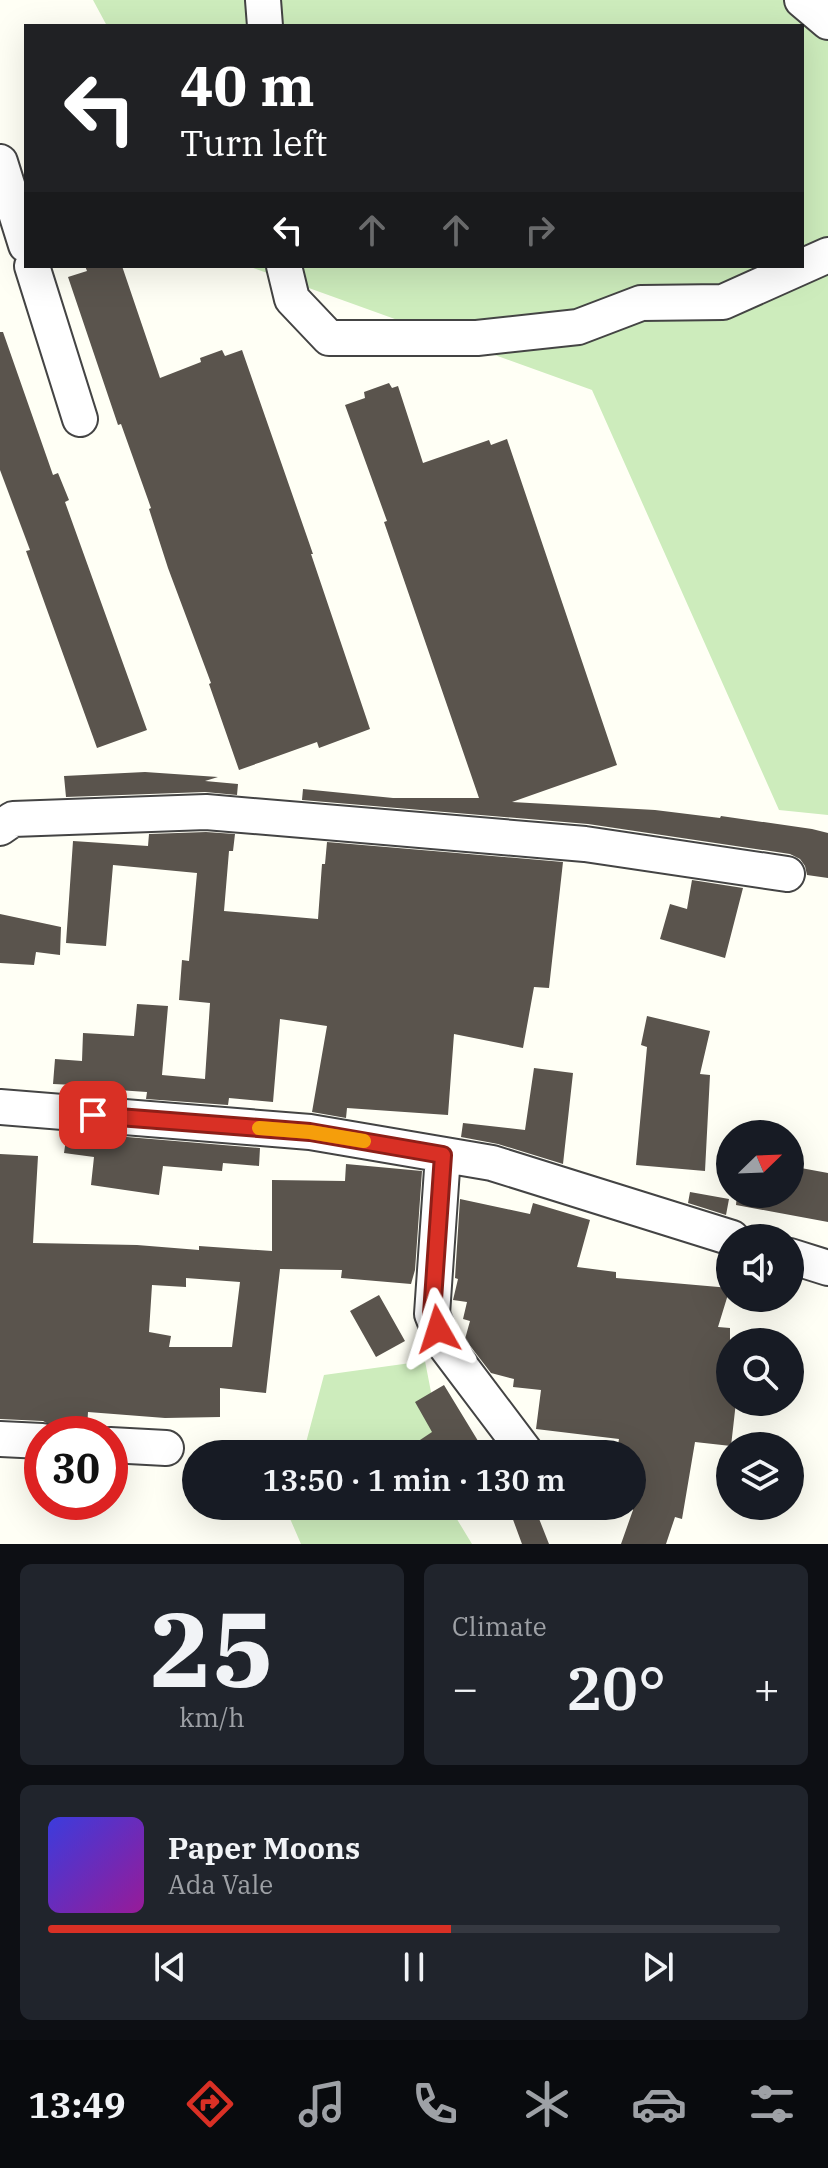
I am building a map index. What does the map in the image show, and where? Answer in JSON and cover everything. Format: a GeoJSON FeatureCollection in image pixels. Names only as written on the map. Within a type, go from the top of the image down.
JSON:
{"type":"FeatureCollection","features":[{"type":"Feature","properties":{"kind":"street"},"geometry":{"type":"LineString","coordinates":[[263,0],[265,24]]}},
{"type":"Feature","properties":{"kind":"street"},"geometry":{"type":"LineString","coordinates":[[802,0],[828,22]]}},
{"type":"Feature","properties":{"kind":"street"},"geometry":{"type":"LineString","coordinates":[[0,162],[24,239]]}},
{"type":"Feature","properties":{"kind":"street"},"geometry":{"type":"LineString","coordinates":[[804,266],[828,255]]}},
{"type":"Feature","properties":{"kind":"street"},"geometry":{"type":"LineString","coordinates":[[33,268],[80,419]]}},
{"type":"Feature","properties":{"kind":"street"},"geometry":{"type":"LineString","coordinates":[[284,268],[292,299],[329,338],[477,338],[578,327],[641,303],[723,302],[799,268]]}},
{"type":"Feature","properties":{"kind":"street"},"geometry":{"type":"LineString","coordinates":[[0,828],[13,819],[206,812],[585,844],[787,874]]}},
{"type":"Feature","properties":{"kind":"street"},"geometry":{"type":"LineString","coordinates":[[0,1107],[310,1132],[492,1163],[716,1233]]}},
{"type":"Feature","properties":{"kind":"street"},"geometry":{"type":"LineString","coordinates":[[443,1155],[432,1314],[444,1344],[516,1440]]}},
{"type":"Feature","properties":{"kind":"street"},"geometry":{"type":"LineString","coordinates":[[804,1260],[828,1268]]}},
{"type":"Feature","properties":{"kind":"street"},"geometry":{"type":"LineString","coordinates":[[0,1439],[24,1440]]}},
{"type":"Feature","properties":{"kind":"street"},"geometry":{"type":"LineString","coordinates":[[128,1446],[166,1448]]}},
{"type":"Feature","properties":{"kind":"green space"},"geometry":{"type":"Polygon","coordinates":[[[93,0],[828,0],[828,815],[779,810],[592,390],[254,268],[804,268],[804,24],[106,24],[93,0]]]}},
{"type":"Feature","properties":{"kind":"green space"},"geometry":{"type":"Polygon","coordinates":[[[425,1361],[440,1440],[307,1440],[324,1375],[425,1361]]]}},
{"type":"Feature","properties":{"kind":"green space"},"geometry":{"type":"Polygon","coordinates":[[[291,1520],[457,1520],[472,1544],[301,1544],[291,1520]]]}},
{"type":"Feature","properties":{"kind":"building"},"geometry":{"type":"Polygon","coordinates":[[[86,268],[123,268],[160,378],[222,350],[225,356],[242,350],[370,729],[319,748],[317,742],[239,770],[211,683],[168,568],[151,508],[121,424],[118,425],[68,277],[87,271],[86,268]]]}},
{"type":"Feature","properties":{"kind":"building"},"geometry":{"type":"Polygon","coordinates":[[[0,332],[3,332],[53,475],[58,473],[69,500],[65,502],[147,730],[97,748],[0,470],[0,332]]]}},
{"type":"Feature","properties":{"kind":"building"},"geometry":{"type":"Polygon","coordinates":[[[389,383],[392,388],[398,386],[423,463],[489,440],[491,445],[507,439],[617,765],[512,802],[655,810],[812,829],[828,833],[828,878],[807,875],[800,859],[790,854],[588,824],[302,800],[303,789],[393,798],[479,798],[345,405],[365,398],[364,392],[389,383]]]}},
{"type":"Feature","properties":{"kind":"building"},"geometry":{"type":"Polygon","coordinates":[[[145,772],[218,777],[205,781],[238,784],[237,795],[205,792],[66,797],[64,776],[145,772]]]}},
{"type":"Feature","properties":{"kind":"building"},"geometry":{"type":"Polygon","coordinates":[[[149,834],[235,834],[233,851],[229,851],[224,911],[318,919],[322,864],[325,864],[327,842],[563,862],[549,988],[534,987],[523,1048],[454,1034],[448,1115],[347,1108],[346,1118],[312,1112],[327,1026],[280,1019],[273,1102],[229,1098],[228,1105],[146,1099],[147,1092],[53,1084],[55,1059],[82,1061],[83,1033],[134,1036],[137,1004],[168,1006],[162,1075],[205,1079],[210,1003],[179,1000],[182,960],[189,961],[197,873],[113,865],[106,946],[66,943],[73,841],[148,846],[149,834]]]}},
{"type":"Feature","properties":{"kind":"building"},"geometry":{"type":"Polygon","coordinates":[[[692,880],[743,888],[725,958],[660,939],[670,904],[687,909],[692,880]]]}},
{"type":"Feature","properties":{"kind":"building"},"geometry":{"type":"Polygon","coordinates":[[[0,914],[61,927],[60,955],[36,952],[34,965],[0,963],[0,914]]]}},
{"type":"Feature","properties":{"kind":"building"},"geometry":{"type":"Polygon","coordinates":[[[647,1016],[710,1031],[700,1074],[710,1075],[705,1171],[636,1165],[647,1047],[641,1045],[647,1016]]]}},
{"type":"Feature","properties":{"kind":"building"},"geometry":{"type":"Polygon","coordinates":[[[534,1068],[573,1073],[563,1164],[498,1144],[461,1137],[463,1123],[525,1130],[534,1068]]]}},
{"type":"Feature","properties":{"kind":"building"},"geometry":{"type":"Polygon","coordinates":[[[67,1132],[260,1148],[259,1166],[223,1163],[222,1171],[163,1166],[159,1195],[91,1185],[94,1157],[64,1153],[67,1132]]]}},
{"type":"Feature","properties":{"kind":"building"},"geometry":{"type":"Polygon","coordinates":[[[0,1154],[38,1156],[33,1243],[199,1250],[199,1246],[272,1251],[272,1180],[345,1181],[346,1164],[422,1171],[415,1270],[411,1284],[341,1278],[342,1270],[280,1269],[266,1393],[220,1388],[220,1417],[165,1418],[88,1412],[88,1416],[24,1416],[24,1420],[0,1419],[0,1154]],[[186,1278],[186,1287],[152,1285],[149,1332],[171,1336],[169,1347],[232,1347],[240,1282],[186,1278]]]}},
{"type":"Feature","properties":{"kind":"building"},"geometry":{"type":"Polygon","coordinates":[[[804,1169],[828,1173],[828,1222],[752,1208],[804,1208],[804,1169]]]}},
{"type":"Feature","properties":{"kind":"building"},"geometry":{"type":"Polygon","coordinates":[[[690,1192],[716,1197],[716,1208],[727,1208],[726,1215],[688,1203],[690,1192]]]}},
{"type":"Feature","properties":{"kind":"building"},"geometry":{"type":"Polygon","coordinates":[[[460,1199],[530,1214],[533,1203],[590,1220],[577,1267],[616,1272],[616,1278],[716,1287],[716,1312],[723,1312],[718,1327],[730,1328],[716,1328],[716,1416],[734,1416],[733,1432],[716,1432],[716,1444],[695,1442],[682,1519],[675,1517],[666,1544],[621,1544],[629,1520],[646,1520],[646,1440],[619,1440],[536,1429],[541,1390],[513,1387],[514,1379],[491,1373],[465,1339],[470,1321],[463,1319],[467,1302],[453,1300],[458,1279],[455,1278],[460,1199]]]}},
{"type":"Feature","properties":{"kind":"building"},"geometry":{"type":"Polygon","coordinates":[[[379,1295],[405,1341],[376,1357],[350,1311],[379,1295]]]}},
{"type":"Feature","properties":{"kind":"building"},"geometry":{"type":"Polygon","coordinates":[[[444,1385],[477,1440],[420,1440],[432,1432],[415,1402],[444,1385]]]}},
{"type":"Feature","properties":{"kind":"building"},"geometry":{"type":"Polygon","coordinates":[[[513,1520],[540,1520],[549,1544],[522,1544],[513,1520]]]}},
{"type":"Feature","properties":{"kind":"slow traffic"},"geometry":{"type":"LineString","coordinates":[[259,1128],[364,1141]]}},
{"type":"Feature","properties":{"kind":"route"},"geometry":{"type":"LineString","coordinates":[[93,1115],[310,1132],[443,1155],[432,1314],[438,1329]]}}]}
